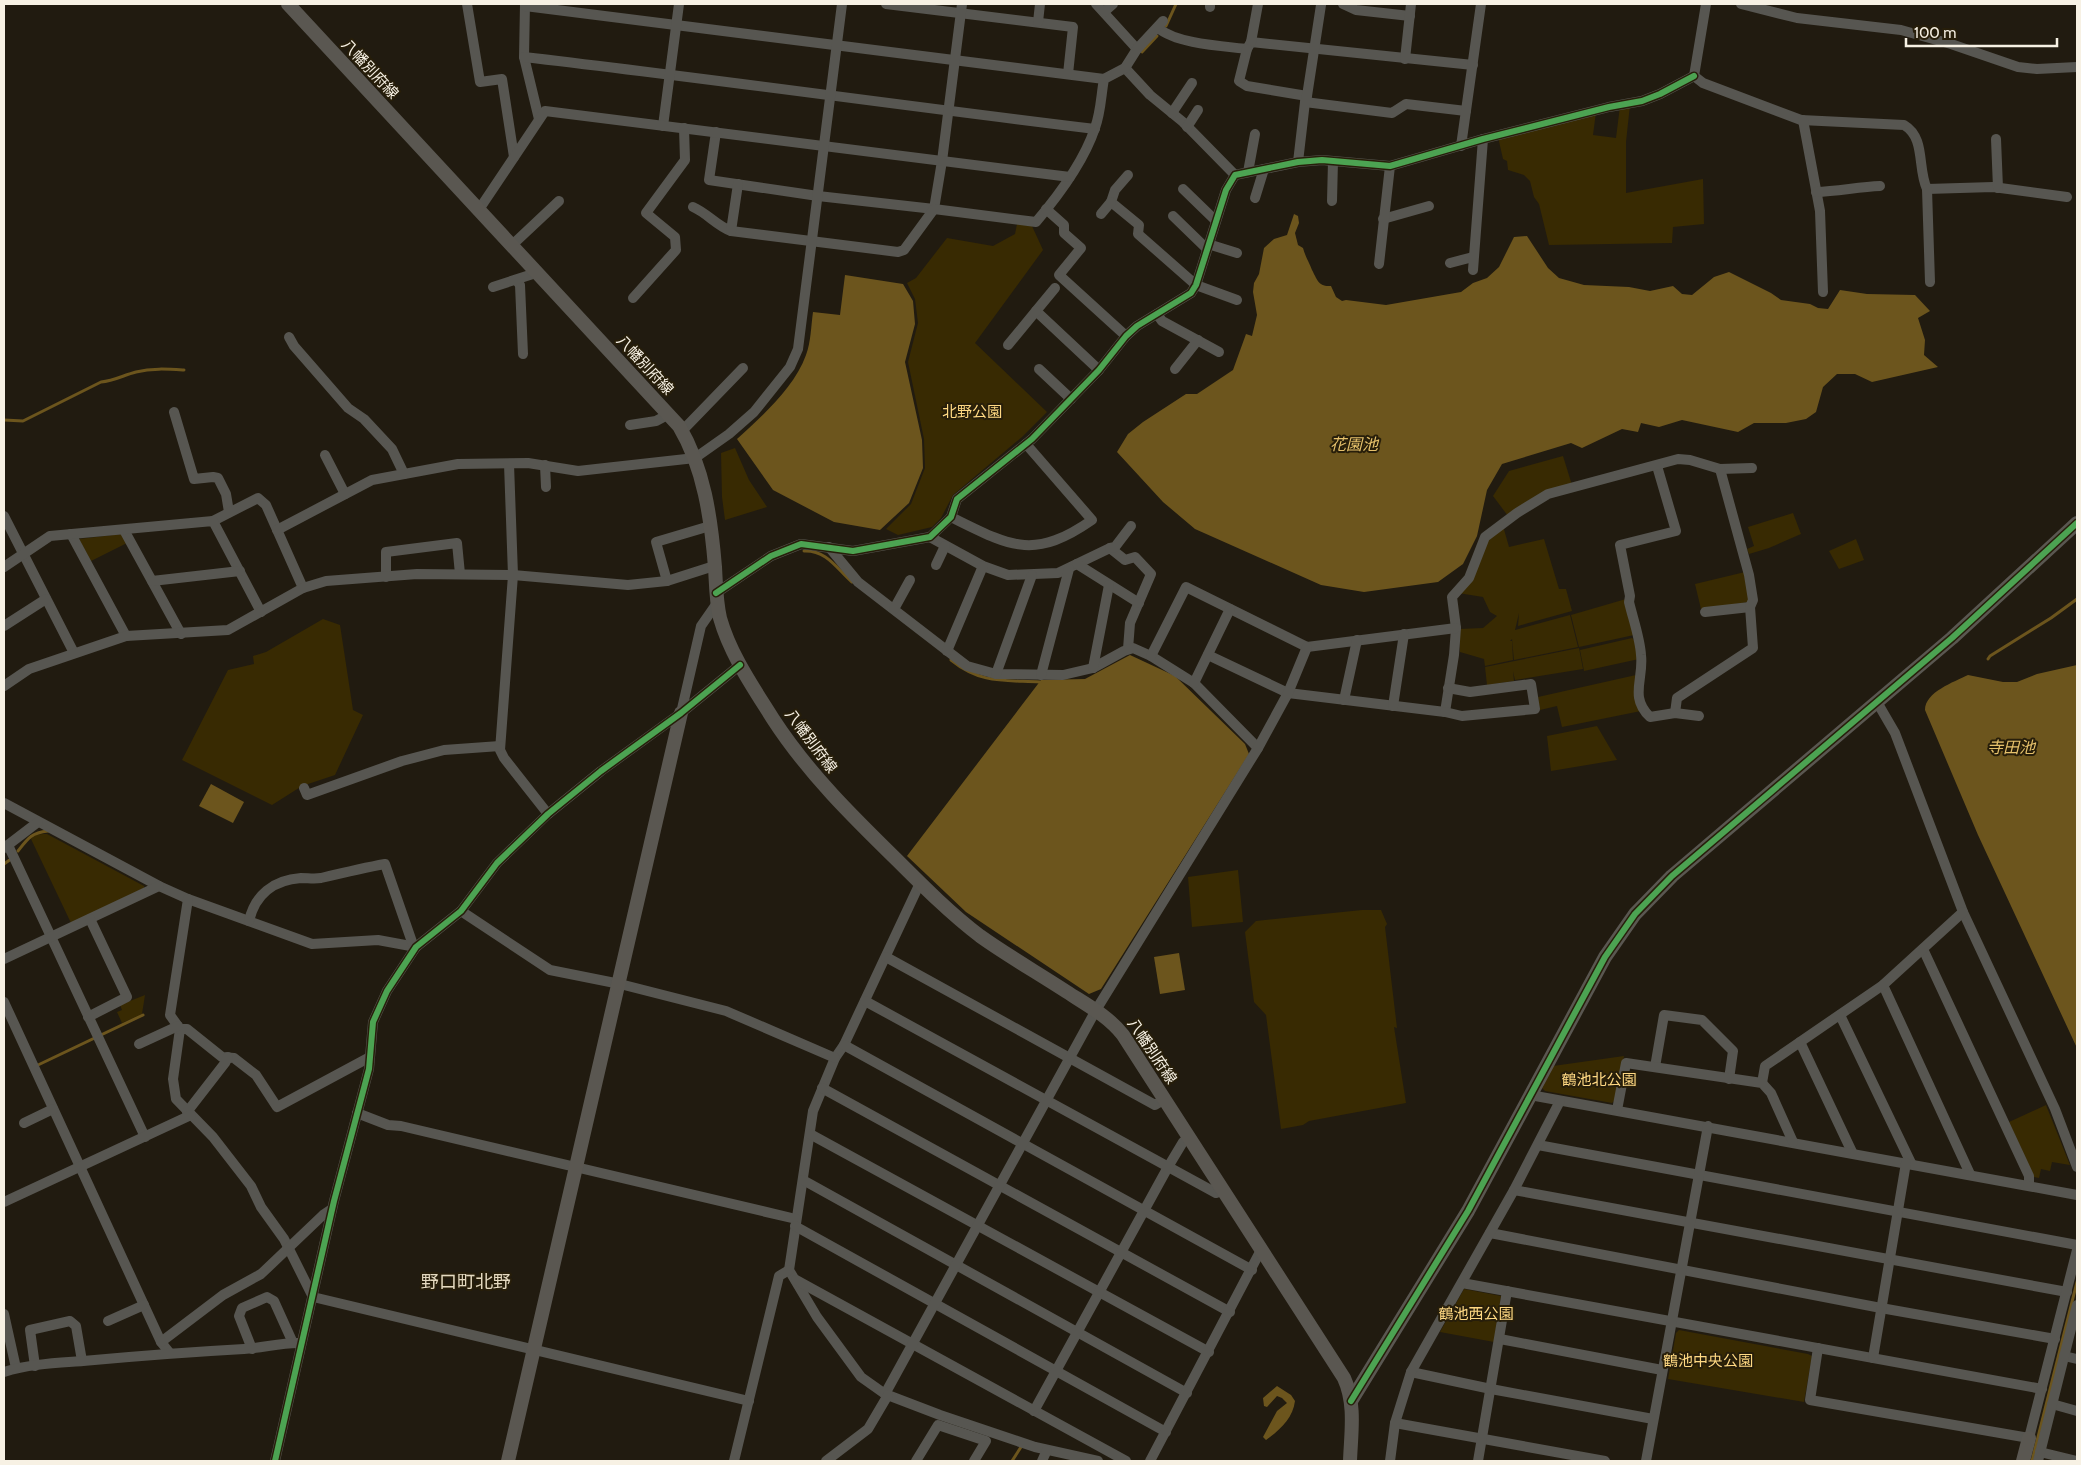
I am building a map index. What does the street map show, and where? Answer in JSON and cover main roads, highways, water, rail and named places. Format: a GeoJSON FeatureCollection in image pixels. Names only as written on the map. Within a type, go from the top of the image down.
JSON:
{"type":"FeatureCollection","features":[{"type":"Feature","properties":{"kind":"water","name":"花園池"},"geometry":{"type":"Polygon","coordinates":[[[1294,214],[1298,216],[1299,223],[1295,233],[1298,245],[1303,248],[1317,279],[1323,285],[1331,286],[1336,297],[1342,301],[1386,305],[1461,292],[1473,283],[1487,278],[1499,267],[1514,237],[1527,236],[1548,268],[1559,278],[1584,285],[1629,287],[1650,291],[1673,286],[1682,294],[1692,295],[1714,277],[1729,272],[1781,300],[1810,304],[1818,308],[1828,309],[1840,290],[1867,294],[1915,295],[1930,311],[1918,318],[1925,340],[1924,355],[1938,367],[1872,382],[1855,374],[1837,374],[1823,387],[1816,412],[1806,419],[1786,423],[1754,423],[1738,432],[1682,420],[1659,427],[1641,423],[1638,432],[1622,429],[1582,448],[1571,443],[1502,464],[1487,490],[1477,536],[1463,564],[1438,582],[1364,592],[1321,585],[1195,529],[1163,502],[1117,452],[1128,434],[1143,422],[1186,394],[1197,394],[1233,370],[1246,334],[1252,336],[1257,315],[1253,292],[1254,283],[1259,274],[1264,248],[1274,239],[1287,235],[1294,214]]]}},
{"type":"Feature","properties":{"kind":"water"},"geometry":{"type":"Polygon","coordinates":[[[845,275],[903,284],[913,301],[915,324],[905,362],[922,440],[923,468],[909,503],[880,530],[834,522],[773,490],[737,439],[777,400],[794,379],[808,350],[813,312],[840,315],[845,275]]]}},
{"type":"Feature","properties":{"kind":"water"},"geometry":{"type":"Polygon","coordinates":[[[1130,655],[1175,676],[1245,744],[1249,754],[1101,989],[1089,994],[966,912],[907,856],[1041,680],[1085,679],[1130,655]]]}},
{"type":"Feature","properties":{"kind":"water","name":"寺田池"},"geometry":{"type":"Polygon","coordinates":[[[2077,665],[2077,1048],[1978,835],[1925,710],[1930,698],[1941,688],[1968,675],[2003,682],[2017,682],[2037,674],[2077,665]]]}},
{"type":"Feature","properties":{"kind":"water"},"geometry":{"type":"Polygon","coordinates":[[[211,784],[244,802],[233,823],[199,806],[211,784]]]}},
{"type":"Feature","properties":{"kind":"water"},"geometry":{"type":"Polygon","coordinates":[[[1179,953],[1185,990],[1160,994],[1154,957],[1179,953]]]}},
{"type":"Feature","properties":{"kind":"water"},"geometry":{"type":"Polygon","coordinates":[[[1277,1386],[1291,1395],[1295,1401],[1294,1407],[1285,1423],[1266,1440],[1263,1437],[1277,1411],[1287,1403],[1277,1396],[1267,1407],[1264,1406],[1263,1398],[1277,1386]]]}},
{"type":"Feature","properties":{"kind":"waterway"},"geometry":{"type":"LineString","coordinates":[[1166,26],[1176,4]]}},
{"type":"Feature","properties":{"kind":"waterway"},"geometry":{"type":"LineString","coordinates":[[1142,52],[1157,36]]}},
{"type":"Feature","properties":{"kind":"waterway"},"geometry":{"type":"LineString","coordinates":[[4,420],[23,421],[101,382],[136,372],[154,369],[184,370]]}},
{"type":"Feature","properties":{"kind":"waterway"},"geometry":{"type":"LineString","coordinates":[[804,551],[825,557],[852,582]]}},
{"type":"Feature","properties":{"kind":"waterway"},"geometry":{"type":"LineString","coordinates":[[1988,659],[2077,599]]}},
{"type":"Feature","properties":{"kind":"waterway"},"geometry":{"type":"LineString","coordinates":[[951,660],[962,668],[983,677],[1040,682]]}},
{"type":"Feature","properties":{"kind":"waterway"},"geometry":{"type":"LineString","coordinates":[[18,851],[30,837],[48,831]]}},
{"type":"Feature","properties":{"kind":"waterway"},"geometry":{"type":"LineString","coordinates":[[4,864],[11,859]]}},
{"type":"Feature","properties":{"kind":"waterway"},"geometry":{"type":"LineString","coordinates":[[38,1065],[143,1015]]}},
{"type":"Feature","properties":{"kind":"waterway"},"geometry":{"type":"LineString","coordinates":[[2032,1461],[2077,1282]]}},
{"type":"Feature","properties":{"kind":"waterway"},"geometry":{"type":"LineString","coordinates":[[1012,1461],[1021,1447]]}},
{"type":"Feature","properties":{"kind":"district","name":"野口町北野"},"geometry":{"type":"Point","coordinates":[466,1282]}},
{"type":"Feature","properties":{"kind":"park label","name":"北野公園"},"geometry":{"type":"Point","coordinates":[972,412]}},
{"type":"Feature","properties":{"kind":"park label","name":"鶴池北公園"},"geometry":{"type":"Point","coordinates":[1599,1080]}},
{"type":"Feature","properties":{"kind":"park label","name":"鶴池西公園"},"geometry":{"type":"Point","coordinates":[1476,1314]}},
{"type":"Feature","properties":{"kind":"park label","name":"鶴池中央公園"},"geometry":{"type":"Point","coordinates":[1708,1361]}}]}
